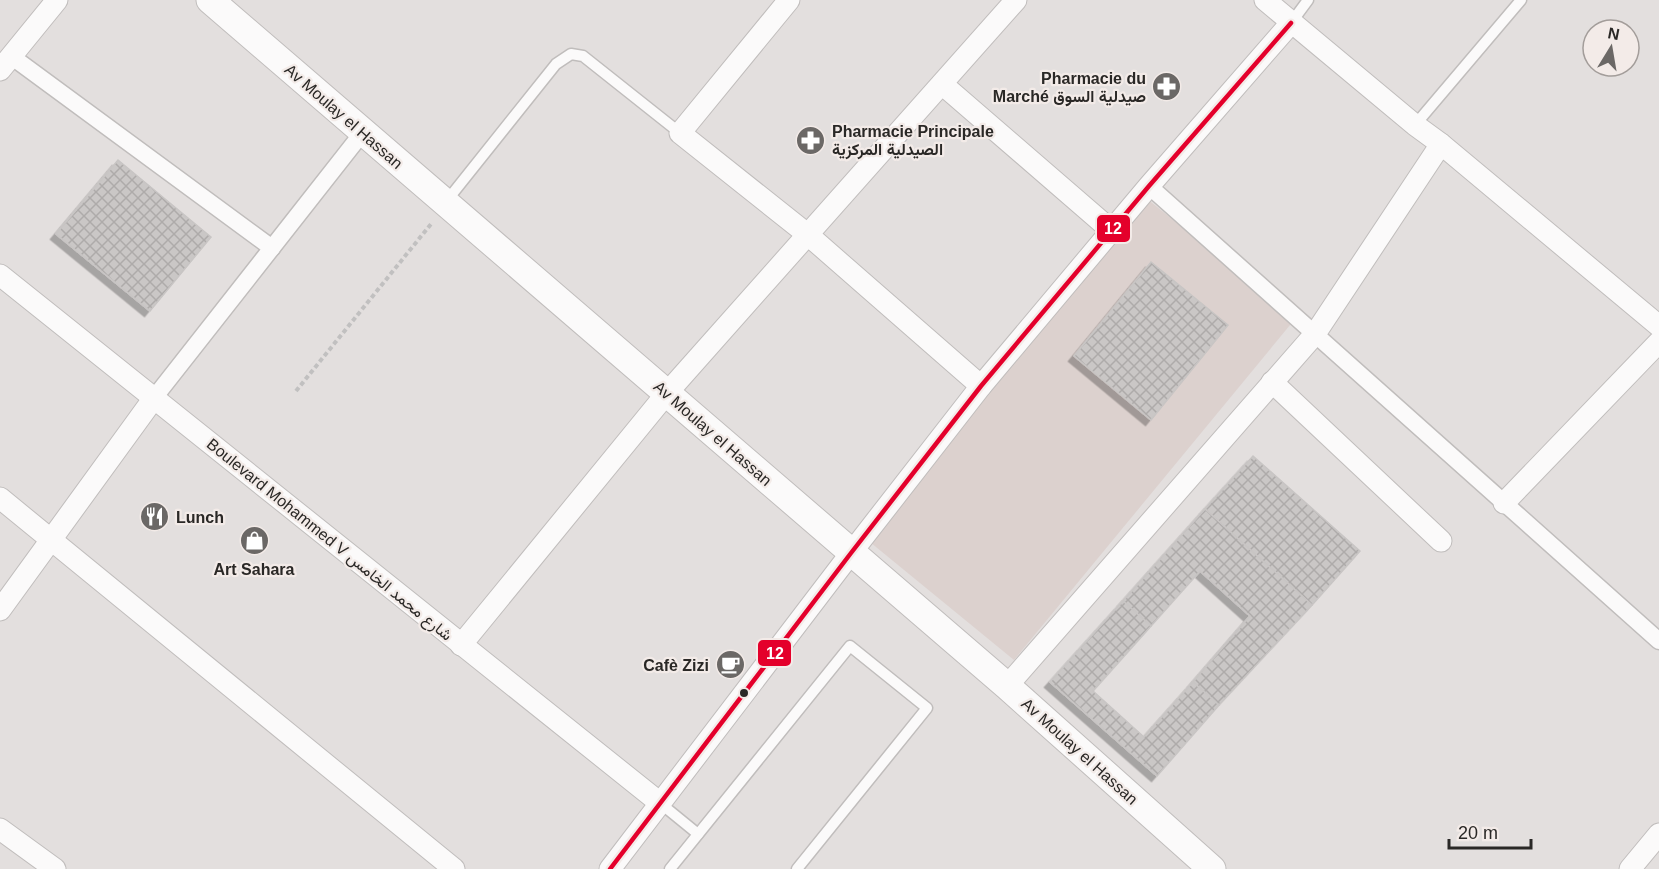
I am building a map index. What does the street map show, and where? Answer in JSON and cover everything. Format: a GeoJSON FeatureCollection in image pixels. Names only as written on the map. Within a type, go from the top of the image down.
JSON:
{"type":"FeatureCollection","features":[{"type":"Feature","properties":{"kind":"street"},"geometry":{"type":"LineString","coordinates":[[57,0],[4,58],[272,249]]}},
{"type":"Feature","properties":{"kind":"street","name":"Av Moulay el Hassan"},"geometry":{"type":"LineString","coordinates":[[210,0],[1007,686],[1212,869]]}},
{"type":"Feature","properties":{"kind":"street"},"geometry":{"type":"LineString","coordinates":[[789,0],[680,133],[807,234],[981,386]]}},
{"type":"Feature","properties":{"kind":"street"},"geometry":{"type":"LineString","coordinates":[[461,645],[667,393],[1016,0]]}},
{"type":"Feature","properties":{"kind":"street"},"geometry":{"type":"LineString","coordinates":[[1265,0],[1659,327]]}},
{"type":"Feature","properties":{"kind":"street"},"geometry":{"type":"LineString","coordinates":[[610,869],[981,386],[1149,186],[1291,23]]}},
{"type":"Feature","properties":{"kind":"street"},"geometry":{"type":"LineString","coordinates":[[942,84],[1112,231]]}},
{"type":"Feature","properties":{"kind":"street"},"geometry":{"type":"LineString","coordinates":[[0,610],[154,398],[363,132]]}},
{"type":"Feature","properties":{"kind":"street"},"geometry":{"type":"LineString","coordinates":[[1007,686],[1315,334],[1441,144]]}},
{"type":"Feature","properties":{"kind":"street"},"geometry":{"type":"LineString","coordinates":[[1149,186],[1659,641]]}},
{"type":"Feature","properties":{"kind":"street","name":"Boulevard Mohammed V شارع محمد الخامس"},"geometry":{"type":"LineString","coordinates":[[0,275],[660,803]]}},
{"type":"Feature","properties":{"kind":"street"},"geometry":{"type":"LineString","coordinates":[[1504,503],[1659,342]]}},
{"type":"Feature","properties":{"kind":"street"},"geometry":{"type":"LineString","coordinates":[[1272,382],[1441,541]]}},
{"type":"Feature","properties":{"kind":"street"},"geometry":{"type":"LineString","coordinates":[[0,498],[454,869]]}},
{"type":"Feature","properties":{"kind":"street"},"geometry":{"type":"LineString","coordinates":[[0,829],[55,869]]}},
{"type":"Feature","properties":{"kind":"street"},"geometry":{"type":"LineString","coordinates":[[1630,869],[1659,834]]}},
{"type":"Feature","properties":{"kind":"lane"},"geometry":{"type":"LineString","coordinates":[[1291,23],[1308,0]]}},
{"type":"Feature","properties":{"kind":"lane"},"geometry":{"type":"LineString","coordinates":[[1415,125],[1521,0]]}},
{"type":"Feature","properties":{"kind":"lane"},"geometry":{"type":"LineString","coordinates":[[446,204],[556,64],[570,54],[583,56],[680,133]]}},
{"type":"Feature","properties":{"kind":"lane"},"geometry":{"type":"LineString","coordinates":[[670,869],[850,646],[927,708],[797,869]]}},
{"type":"Feature","properties":{"kind":"lane"},"geometry":{"type":"LineString","coordinates":[[660,803],[698,834]]}},
{"type":"Feature","properties":{"kind":"path"},"geometry":{"type":"LineString","coordinates":[[296,391],[446,204]]}},
{"type":"Feature","properties":{"kind":"shaded area"},"geometry":{"type":"Polygon","coordinates":[[[1146,198],[1295,319],[1014,660],[865,538],[1146,198]]]}},
{"type":"Feature","properties":{"kind":"building"},"geometry":{"type":"Polygon","coordinates":[[[118,160],[211,237],[150,311],[56,234],[118,160]]]}},
{"type":"Feature","properties":{"kind":"building"},"geometry":{"type":"Polygon","coordinates":[[[1151,262],[1228,325],[1151,420],[1074,356],[1151,262]]]}},
{"type":"Feature","properties":{"kind":"building"},"geometry":{"type":"Polygon","coordinates":[[[1253,456],[1360,551],[1312,605],[1205,509],[1253,456]]]}},
{"type":"Feature","properties":{"kind":"building"},"geometry":{"type":"Polygon","coordinates":[[[1205,509],[1312,605],[1219,705],[1193,682],[1250,616],[1200,571],[1151,626],[1123,601],[1205,509]]]}},
{"type":"Feature","properties":{"kind":"building"},"geometry":{"type":"Polygon","coordinates":[[[1123,601],[1151,626],[1093,691],[1144,737],[1193,682],[1219,705],[1157,776],[1050,682],[1123,601]]]}},
{"type":"Feature","properties":{"kind":"transit line","name":"12"},"geometry":{"type":"LineString","coordinates":[[610,869],[981,386],[1149,186],[1291,23]]}},
{"type":"Feature","properties":{"kind":"place","name":"Pharmacie du Marché صيدلية السوق"},"geometry":{"type":"Point","coordinates":[1167,87]}},
{"type":"Feature","properties":{"kind":"place","name":"Pharmacie Principale الصيدلية المركزية"},"geometry":{"type":"Point","coordinates":[811,140]}},
{"type":"Feature","properties":{"kind":"place","name":"Lunch"},"geometry":{"type":"Point","coordinates":[155,517]}},
{"type":"Feature","properties":{"kind":"place","name":"Art Sahara"},"geometry":{"type":"Point","coordinates":[254,541]}},
{"type":"Feature","properties":{"kind":"place","name":"Cafè Zizi"},"geometry":{"type":"Point","coordinates":[730,665]}}]}
